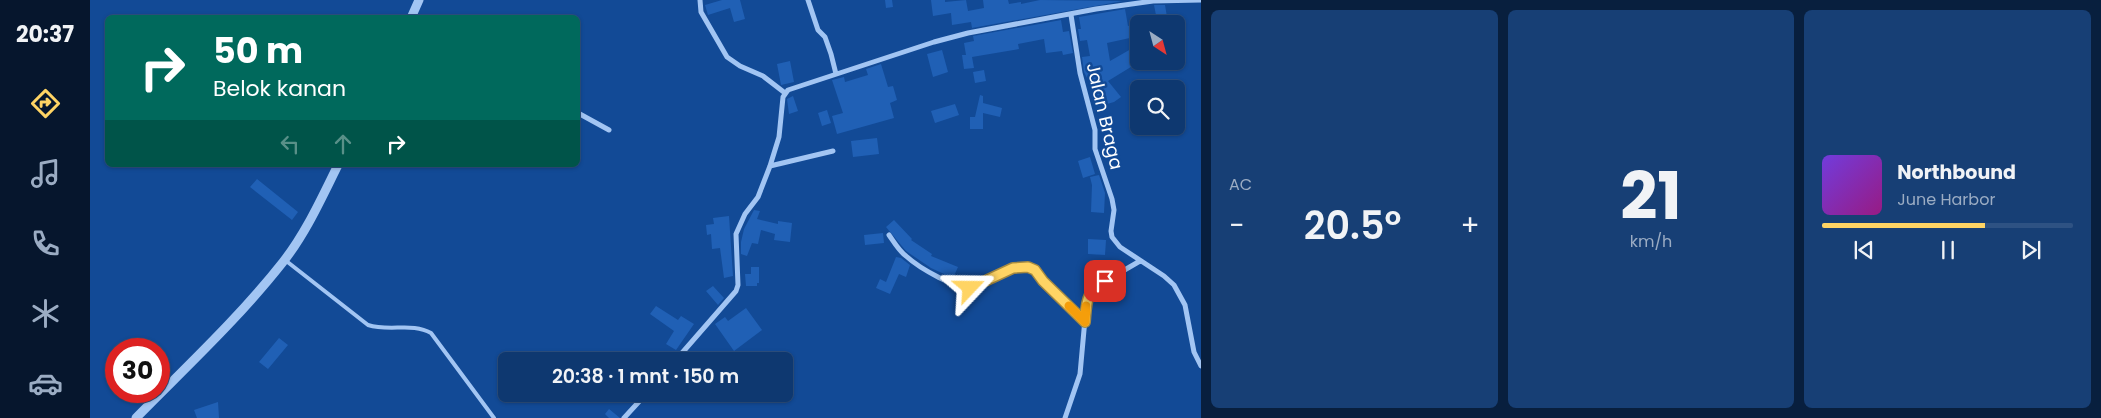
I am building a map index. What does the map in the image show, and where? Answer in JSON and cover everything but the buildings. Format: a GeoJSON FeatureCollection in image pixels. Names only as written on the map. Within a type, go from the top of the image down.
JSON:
{"type":"FeatureCollection","features":[{"type":"Feature","properties":{"kind":"street"},"geometry":{"type":"LineString","coordinates":[[412,15],[419,0]]}},
{"type":"Feature","properties":{"kind":"street"},"geometry":{"type":"LineString","coordinates":[[700,0],[701,12],[727,57],[740,66],[763,76],[785,93]]}},
{"type":"Feature","properties":{"kind":"street"},"geometry":{"type":"LineString","coordinates":[[808,0],[818,30],[825,37],[836,74]]}},
{"type":"Feature","properties":{"kind":"street"},"geometry":{"type":"LineString","coordinates":[[683,352],[736,291],[736,234],[745,214],[758,197],[770,166],[779,137],[782,97],[791,88],[968,33],[1153,1],[1201,0]]}},
{"type":"Feature","properties":{"kind":"street","name":"Jalan Braga"},"geometry":{"type":"LineString","coordinates":[[1071,15],[1080,72],[1094,130],[1095,149],[1112,199],[1114,210],[1110,231],[1112,237],[1120,247],[1140,262],[1164,276],[1180,295],[1185,305],[1194,352],[1201,366]]}},
{"type":"Feature","properties":{"kind":"street"},"geometry":{"type":"LineString","coordinates":[[580,114],[609,130]]}},
{"type":"Feature","properties":{"kind":"street"},"geometry":{"type":"LineString","coordinates":[[770,166],[833,151]]}},
{"type":"Feature","properties":{"kind":"street"},"geometry":{"type":"LineString","coordinates":[[136,418],[248,303],[285,260],[318,206],[337,167]]}},
{"type":"Feature","properties":{"kind":"street"},"geometry":{"type":"LineString","coordinates":[[889,235],[905,256],[948,282],[966,287],[976,287],[1013,268],[1028,267],[1035,270],[1043,281],[1085,322]]}},
{"type":"Feature","properties":{"kind":"street"},"geometry":{"type":"LineString","coordinates":[[1065,418],[1080,374],[1087,297],[1091,291],[1105,281],[1140,262]]}},
{"type":"Feature","properties":{"kind":"street"},"geometry":{"type":"LineString","coordinates":[[624,418],[639,402]]}},
{"type":"Feature","properties":{"kind":"lane"},"geometry":{"type":"LineString","coordinates":[[285,260],[368,325],[381,329],[423,328],[432,333],[494,418]]}},
{"type":"Feature","properties":{"kind":"slow traffic"},"geometry":{"type":"LineString","coordinates":[[1069,306],[1085,322],[1086,306]]}},
{"type":"Feature","properties":{"kind":"route"},"geometry":{"type":"LineString","coordinates":[[970,288],[976,287],[1013,268],[1028,267],[1035,270],[1043,281],[1085,322],[1087,297],[1091,291],[1105,281]]}}]}
